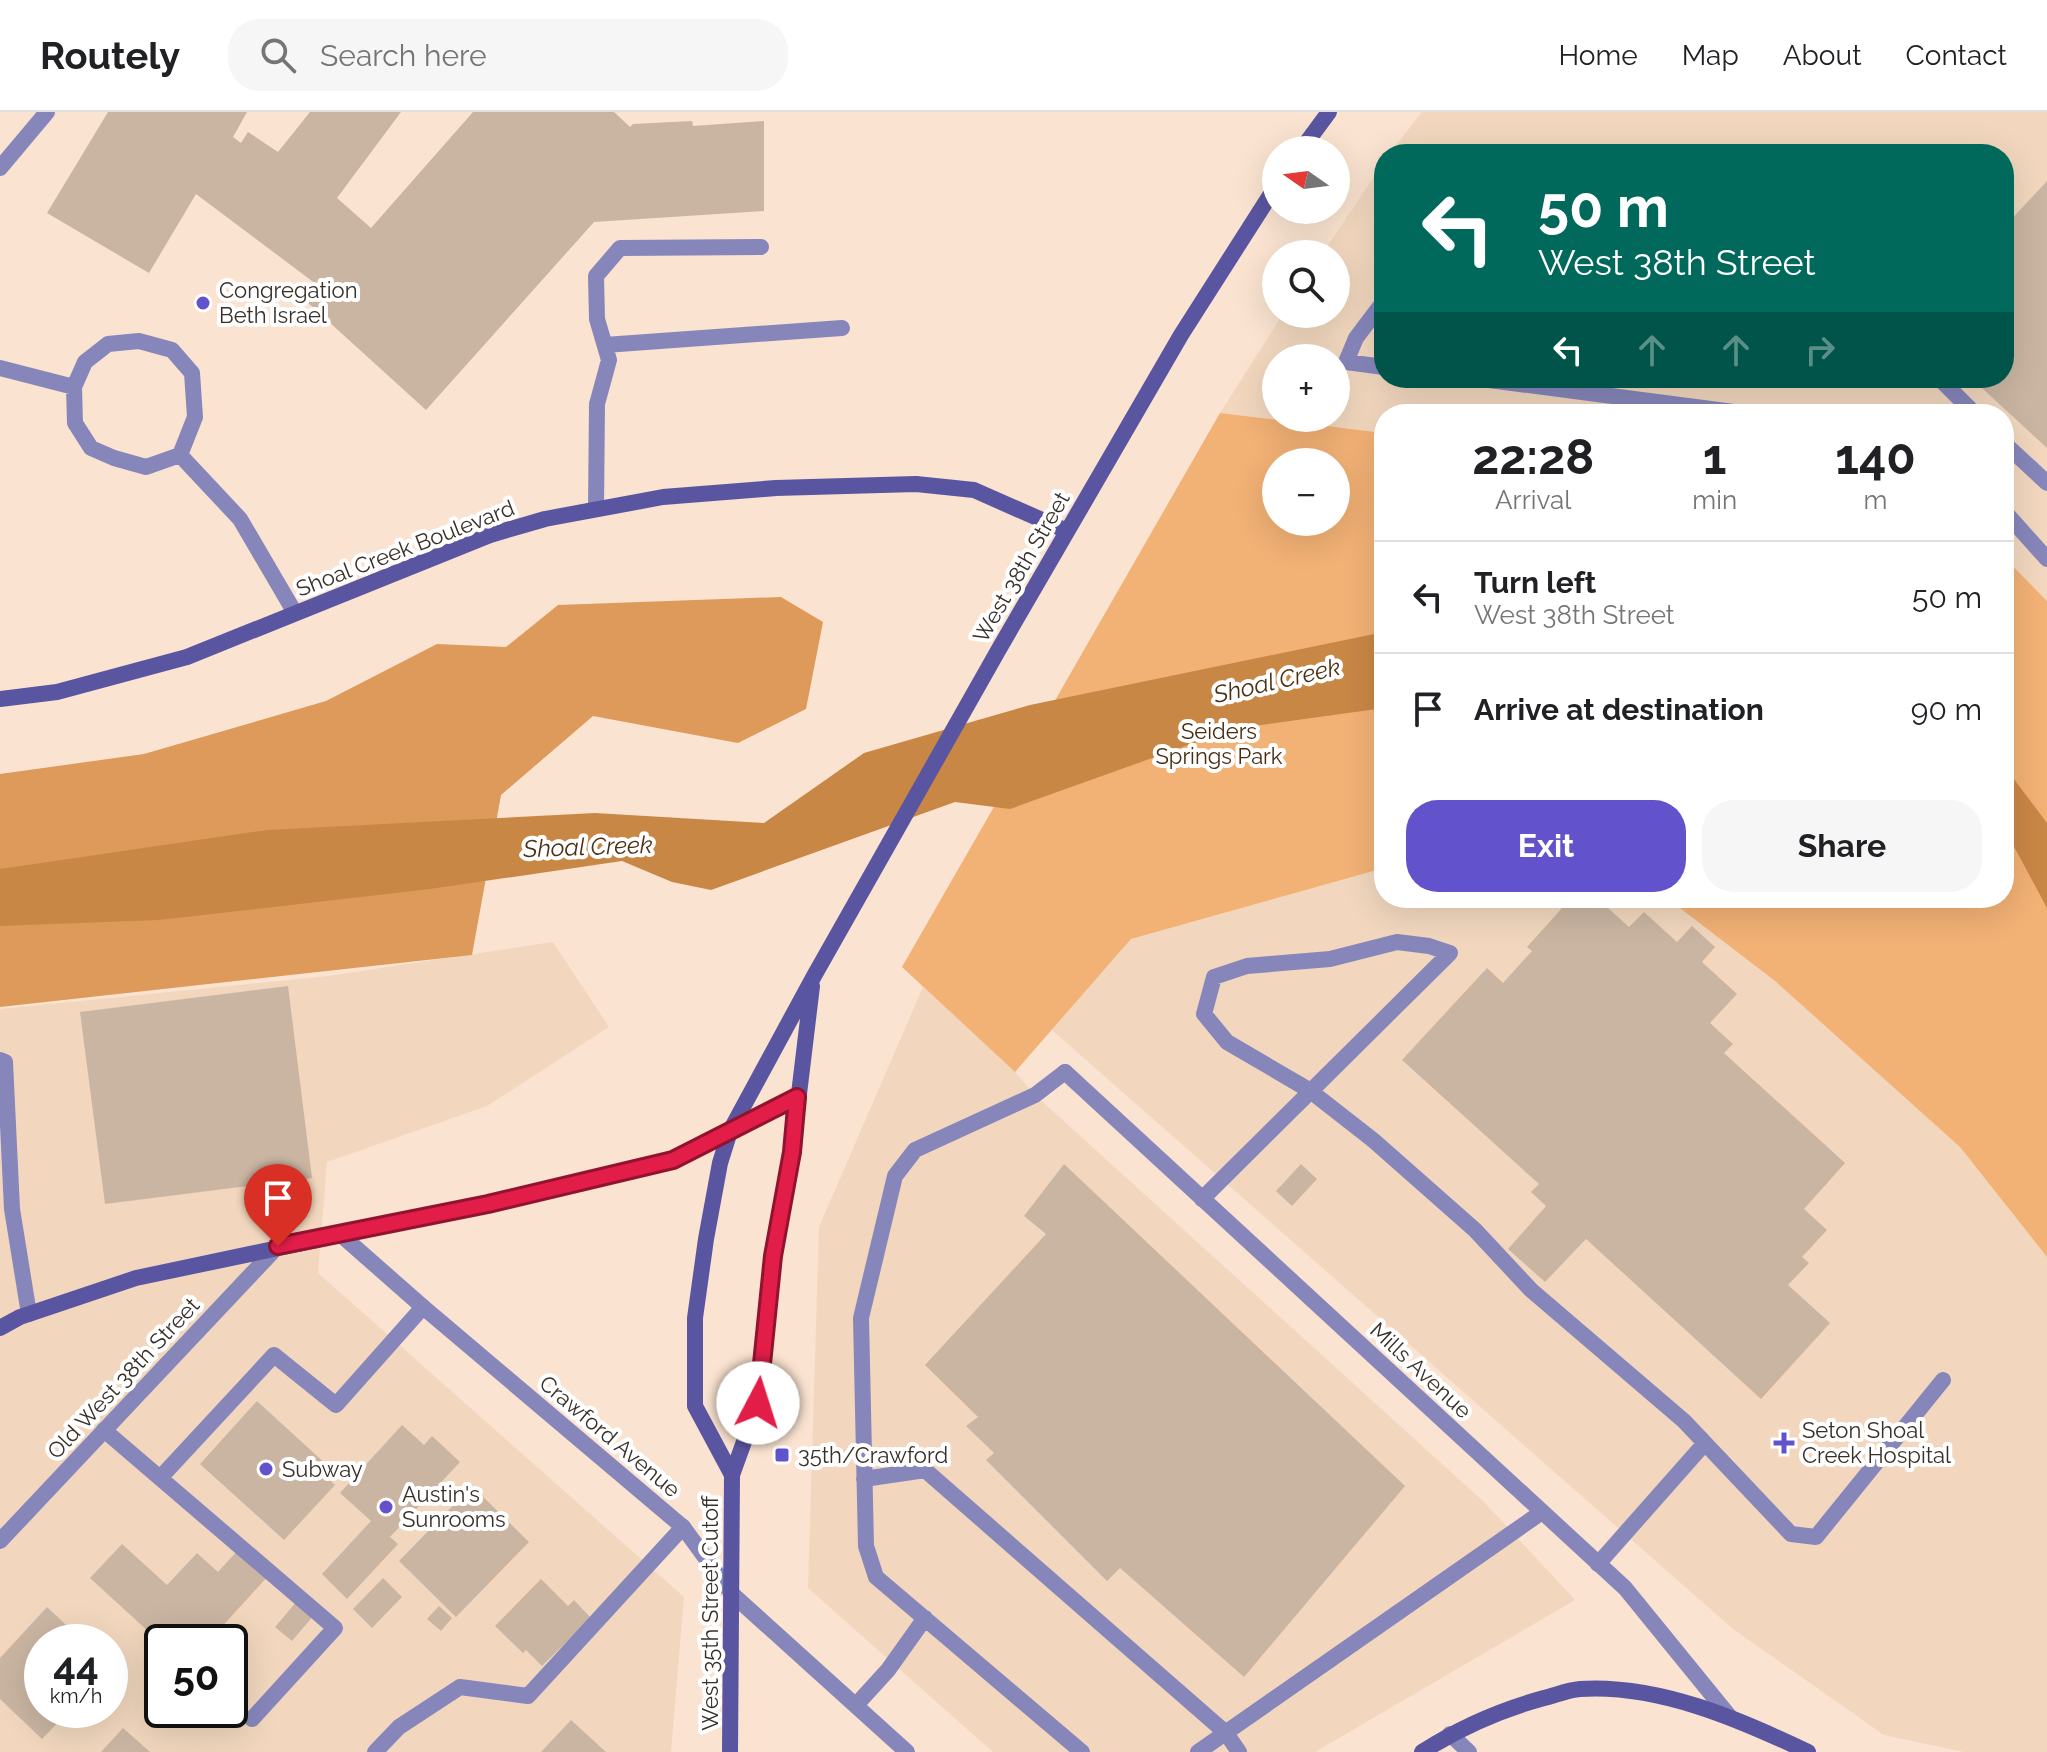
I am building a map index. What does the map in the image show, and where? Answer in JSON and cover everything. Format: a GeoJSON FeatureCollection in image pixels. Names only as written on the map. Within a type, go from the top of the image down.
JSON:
{"type":"FeatureCollection","features":[{"type":"Feature","properties":{"kind":"street"},"geometry":{"type":"LineString","coordinates":[[0,168],[47,112]]}},
{"type":"Feature","properties":{"kind":"street"},"geometry":{"type":"LineString","coordinates":[[1311,136],[1329,112]]}},
{"type":"Feature","properties":{"kind":"street","name":"West 38th Street"},"geometry":{"type":"LineString","coordinates":[[814,976],[1181,335],[1262,208]]}},
{"type":"Feature","properties":{"kind":"street"},"geometry":{"type":"LineString","coordinates":[[596,509],[597,404],[609,360],[597,319],[596,276],[620,248],[761,247]]}},
{"type":"Feature","properties":{"kind":"street"},"geometry":{"type":"LineString","coordinates":[[1374,314],[1356,338],[1346,362],[1374,366]]}},
{"type":"Feature","properties":{"kind":"street"},"geometry":{"type":"LineString","coordinates":[[605,345],[842,328]]}},
{"type":"Feature","properties":{"kind":"street"},"geometry":{"type":"LineString","coordinates":[[139,341],[172,350],[192,373],[195,417],[180,455],[146,467],[91,448],[75,423],[74,387],[85,362],[108,344],[139,341]]}},
{"type":"Feature","properties":{"kind":"street"},"geometry":{"type":"LineString","coordinates":[[0,368],[74,387]]}},
{"type":"Feature","properties":{"kind":"street"},"geometry":{"type":"LineString","coordinates":[[1545,388],[1667,404]]}},
{"type":"Feature","properties":{"kind":"street"},"geometry":{"type":"LineString","coordinates":[[1594,395],[1598,388]]}},
{"type":"Feature","properties":{"kind":"street"},"geometry":{"type":"LineString","coordinates":[[1949,388],[1965,404]]}},
{"type":"Feature","properties":{"kind":"street"},"geometry":{"type":"LineString","coordinates":[[2014,452],[2047,483]]}},
{"type":"Feature","properties":{"kind":"street"},"geometry":{"type":"LineString","coordinates":[[180,455],[240,519],[295,613]]}},
{"type":"Feature","properties":{"kind":"street","name":"Shoal Creek Boulevard"},"geometry":{"type":"LineString","coordinates":[[0,699],[57,692],[187,657],[490,535],[596,509],[663,497],[716,491],[916,484],[974,490],[1067,531]]}},
{"type":"Feature","properties":{"kind":"street"},"geometry":{"type":"LineString","coordinates":[[2014,522],[2047,559]]}},
{"type":"Feature","properties":{"kind":"street"},"geometry":{"type":"LineString","coordinates":[[1202,1199],[1309,1090],[1450,953],[1429,946],[1397,942],[1330,959],[1247,966],[1214,977],[1204,1014],[1227,1042],[1309,1090],[1373,1140],[1475,1230],[1531,1290],[1684,1421],[1791,1534],[1816,1537],[1943,1380]]}},
{"type":"Feature","properties":{"kind":"street","name":"West 35th Street Cutoff"},"geometry":{"type":"LineString","coordinates":[[730,1752],[732,1475],[758,1403],[773,1256],[792,1152],[814,976]]}},
{"type":"Feature","properties":{"kind":"street","name":"West 35th Street Cutoff"},"geometry":{"type":"LineString","coordinates":[[732,1475],[695,1406],[695,1318],[706,1239],[720,1163],[730,1131],[814,976]]}},
{"type":"Feature","properties":{"kind":"street"},"geometry":{"type":"LineString","coordinates":[[0,1060],[5,1062],[12,1209],[29,1314]]}},
{"type":"Feature","properties":{"kind":"street","name":"Mills Avenue"},"geometry":{"type":"LineString","coordinates":[[864,1479],[861,1318],[895,1176],[915,1150],[1035,1095],[1065,1072],[1625,1588],[1730,1717]]}},
{"type":"Feature","properties":{"kind":"street"},"geometry":{"type":"LineString","coordinates":[[0,1328],[29,1314],[136,1278],[488,1204],[673,1160],[797,1097]]}},
{"type":"Feature","properties":{"kind":"street","name":"Crawford Avenue"},"geometry":{"type":"LineString","coordinates":[[340,1234],[683,1527],[732,1594],[907,1752]]}},
{"type":"Feature","properties":{"kind":"street","name":"Old West 38th Street"},"geometry":{"type":"LineString","coordinates":[[0,1541],[278,1246]]}},
{"type":"Feature","properties":{"kind":"street"},"geometry":{"type":"LineString","coordinates":[[160,1478],[274,1355],[336,1405],[423,1307]]}},
{"type":"Feature","properties":{"kind":"street"},"geometry":{"type":"LineString","coordinates":[[104,1430],[335,1628],[252,1719]]}},
{"type":"Feature","properties":{"kind":"street"},"geometry":{"type":"LineString","coordinates":[[1598,1564],[1705,1443]]}},
{"type":"Feature","properties":{"kind":"street"},"geometry":{"type":"LineString","coordinates":[[1082,1752],[876,1577],[866,1546],[864,1479],[925,1470],[1226,1733],[1239,1752]]}},
{"type":"Feature","properties":{"kind":"street"},"geometry":{"type":"LineString","coordinates":[[1198,1752],[1542,1512]]}},
{"type":"Feature","properties":{"kind":"street"},"geometry":{"type":"LineString","coordinates":[[375,1752],[399,1727],[460,1687],[528,1696],[683,1527]]}},
{"type":"Feature","properties":{"kind":"street"},"geometry":{"type":"LineString","coordinates":[[857,1704],[888,1670],[925,1618]]}},
{"type":"Feature","properties":{"kind":"street"},"geometry":{"type":"LineString","coordinates":[[1422,1752],[1450,1734],[1500,1710],[1577,1689],[1633,1690],[1730,1717],[1808,1752]]}},
{"type":"Feature","properties":{"kind":"street"},"geometry":{"type":"LineString","coordinates":[[1450,1734],[1469,1752]]}},
{"type":"Feature","properties":{"kind":"shaded area"},"geometry":{"type":"Polygon","coordinates":[[[1422,112],[2047,112],[2047,601],[2014,566],[2014,404],[1374,404],[1374,432],[1350,429],[1350,344],[1264,344],[1274,328],[1350,328],[1350,240],[1331,240],[1342,224],[1350,224],[1350,212],[1374,177],[1374,388],[2014,388],[2014,144],[1397,144],[1422,112]]]}},
{"type":"Feature","properties":{"kind":"shaded area"},"geometry":{"type":"Polygon","coordinates":[[[1262,347],[1262,418],[1220,413],[1262,347]]]}},
{"type":"Feature","properties":{"kind":"shaded area"},"geometry":{"type":"Polygon","coordinates":[[[781,597],[823,622],[806,709],[738,743],[593,716],[501,795],[472,955],[0,1007],[0,774],[144,754],[326,701],[437,644],[506,647],[558,605],[781,597]]]}},
{"type":"Feature","properties":{"kind":"shaded area","name":"Seton Shoal Creek Hospital"},"geometry":{"type":"Polygon","coordinates":[[[1374,871],[1374,908],[1682,908],[1775,981],[1960,1147],[2047,1257],[2047,1752],[1964,1752],[1884,1735],[1733,1629],[1052,1030],[1131,939],[1374,871]]]}},
{"type":"Feature","properties":{"kind":"shaded area"},"geometry":{"type":"Polygon","coordinates":[[[553,942],[609,1027],[487,1106],[327,1162],[318,1273],[684,1597],[671,1752],[0,1752],[0,1009],[328,976],[553,942]]]}},
{"type":"Feature","properties":{"kind":"shaded area"},"geometry":{"type":"Polygon","coordinates":[[[923,987],[1015,1072],[1035,1095],[1484,1502],[1575,1600],[1315,1752],[993,1752],[808,1588],[819,1227],[923,987]]]}},
{"type":"Feature","properties":{"kind":"green space","name":"Seiders Springs Park"},"geometry":{"type":"Polygon","coordinates":[[[1220,413],[1262,418],[1262,432],[1350,432],[1350,429],[1374,432],[1374,871],[1131,939],[1015,1072],[902,967],[1220,413]]]}},
{"type":"Feature","properties":{"kind":"green space"},"geometry":{"type":"Polygon","coordinates":[[[2014,567],[2047,601],[2047,1257],[1960,1147],[1775,981],[1680,908],[2014,908],[2014,567]]]}},
{"type":"Feature","properties":{"kind":"water","name":"Shoal Creek"},"geometry":{"type":"Polygon","coordinates":[[[1374,634],[1374,709],[1233,729],[1010,809],[955,802],[711,890],[672,882],[622,861],[430,889],[159,920],[0,926],[0,869],[267,830],[595,813],[764,823],[864,753],[1030,705],[1374,634]]]}},
{"type":"Feature","properties":{"kind":"water"},"geometry":{"type":"Polygon","coordinates":[[[2014,779],[2047,823],[2047,908],[2014,847],[2014,779]]]}},
{"type":"Feature","properties":{"kind":"building"},"geometry":{"type":"Polygon","coordinates":[[[108,112],[247,112],[233,137],[241,143],[248,132],[278,152],[310,112],[401,112],[337,198],[371,228],[473,112],[614,112],[630,127],[633,124],[692,121],[693,126],[764,121],[764,211],[594,222],[426,410],[307,302],[320,287],[196,194],[149,273],[47,213],[108,112]]]}},
{"type":"Feature","properties":{"kind":"building"},"geometry":{"type":"Polygon","coordinates":[[[2047,181],[2047,448],[2014,418],[2014,404],[1999,404],[1982,388],[2014,388],[2014,216],[2047,181]]]}},
{"type":"Feature","properties":{"kind":"building"},"geometry":{"type":"Polygon","coordinates":[[[1562,908],[1608,908],[1629,927],[1644,912],[1677,942],[1692,926],[1715,947],[1702,962],[1737,994],[1710,1023],[1733,1044],[1724,1053],[1845,1163],[1804,1209],[1827,1230],[1802,1257],[1809,1263],[1788,1285],[1830,1323],[1761,1399],[1586,1239],[1545,1282],[1508,1249],[1546,1206],[1531,1192],[1539,1184],[1402,1060],[1487,968],[1503,983],[1532,951],[1527,947],[1562,908]]]}},
{"type":"Feature","properties":{"kind":"building"},"geometry":{"type":"Polygon","coordinates":[[[288,986],[312,1178],[105,1204],[80,1012],[288,986]]]}},
{"type":"Feature","properties":{"kind":"building"},"geometry":{"type":"Polygon","coordinates":[[[1064,1164],[1405,1486],[1244,1677],[1120,1568],[1107,1581],[986,1460],[994,1453],[966,1426],[978,1417],[925,1365],[1046,1234],[1024,1216],[1064,1164]]]}},
{"type":"Feature","properties":{"kind":"building"},"geometry":{"type":"Polygon","coordinates":[[[1301,1164],[1317,1179],[1292,1206],[1276,1191],[1301,1164]]]}},
{"type":"Feature","properties":{"kind":"building","name":"Subway"},"geometry":{"type":"Polygon","coordinates":[[[257,1401],[328,1466],[322,1473],[335,1485],[284,1540],[200,1464],[257,1401]]]}},
{"type":"Feature","properties":{"kind":"building","name":"Austin's Sunrooms"},"geometry":{"type":"Polygon","coordinates":[[[402,1425],[424,1445],[432,1436],[460,1462],[390,1537],[398,1544],[347,1599],[322,1574],[371,1521],[340,1493],[402,1425]]]}},
{"type":"Feature","properties":{"kind":"building"},"geometry":{"type":"Polygon","coordinates":[[[472,1486],[529,1542],[456,1617],[399,1561],[472,1486]]]}},
{"type":"Feature","properties":{"kind":"building"},"geometry":{"type":"Polygon","coordinates":[[[122,1544],[167,1585],[197,1553],[218,1572],[239,1549],[268,1576],[224,1624],[144,1624],[144,1628],[90,1578],[122,1544]]]}},
{"type":"Feature","properties":{"kind":"building"},"geometry":{"type":"Polygon","coordinates":[[[383,1578],[402,1597],[372,1628],[353,1609],[383,1578]]]}},
{"type":"Feature","properties":{"kind":"building"},"geometry":{"type":"Polygon","coordinates":[[[541,1579],[568,1606],[574,1600],[591,1618],[542,1666],[526,1650],[523,1653],[495,1626],[541,1579]]]}},
{"type":"Feature","properties":{"kind":"building"},"geometry":{"type":"Polygon","coordinates":[[[297,1601],[314,1615],[292,1641],[275,1627],[297,1601]]]}},
{"type":"Feature","properties":{"kind":"building"},"geometry":{"type":"Polygon","coordinates":[[[439,1606],[452,1618],[441,1631],[427,1619],[439,1606]]]}},
{"type":"Feature","properties":{"kind":"building"},"geometry":{"type":"Polygon","coordinates":[[[47,1607],[65,1624],[31,1624],[47,1607]]]}},
{"type":"Feature","properties":{"kind":"building"},"geometry":{"type":"Polygon","coordinates":[[[24,1632],[24,1722],[0,1699],[0,1658],[24,1632]]]}},
{"type":"Feature","properties":{"kind":"building"},"geometry":{"type":"Polygon","coordinates":[[[571,1720],[606,1752],[541,1752],[571,1720]]]}},
{"type":"Feature","properties":{"kind":"building"},"geometry":{"type":"Polygon","coordinates":[[[30,1728],[53,1728],[42,1739],[30,1728]]]}},
{"type":"Feature","properties":{"kind":"building"},"geometry":{"type":"Polygon","coordinates":[[[123,1728],[150,1752],[101,1752],[123,1728]]]}},
{"type":"Feature","properties":{"kind":"place","name":"Congregation Beth Israel"},"geometry":{"type":"Point","coordinates":[203,303]}},
{"type":"Feature","properties":{"kind":"place","name":"Seton Shoal Creek Hospital"},"geometry":{"type":"Point","coordinates":[1784,1443]}},
{"type":"Feature","properties":{"kind":"place","name":"35th/Crawford"},"geometry":{"type":"Point","coordinates":[782,1455]}},
{"type":"Feature","properties":{"kind":"place","name":"Subway"},"geometry":{"type":"Point","coordinates":[266,1469]}},
{"type":"Feature","properties":{"kind":"place","name":"Austin's Sunrooms"},"geometry":{"type":"Point","coordinates":[386,1507]}},
{"type":"Feature","properties":{"kind":"route"},"geometry":{"type":"LineString","coordinates":[[278,1246],[488,1204],[673,1160],[797,1097],[792,1152],[773,1256],[758,1403]]}}]}
